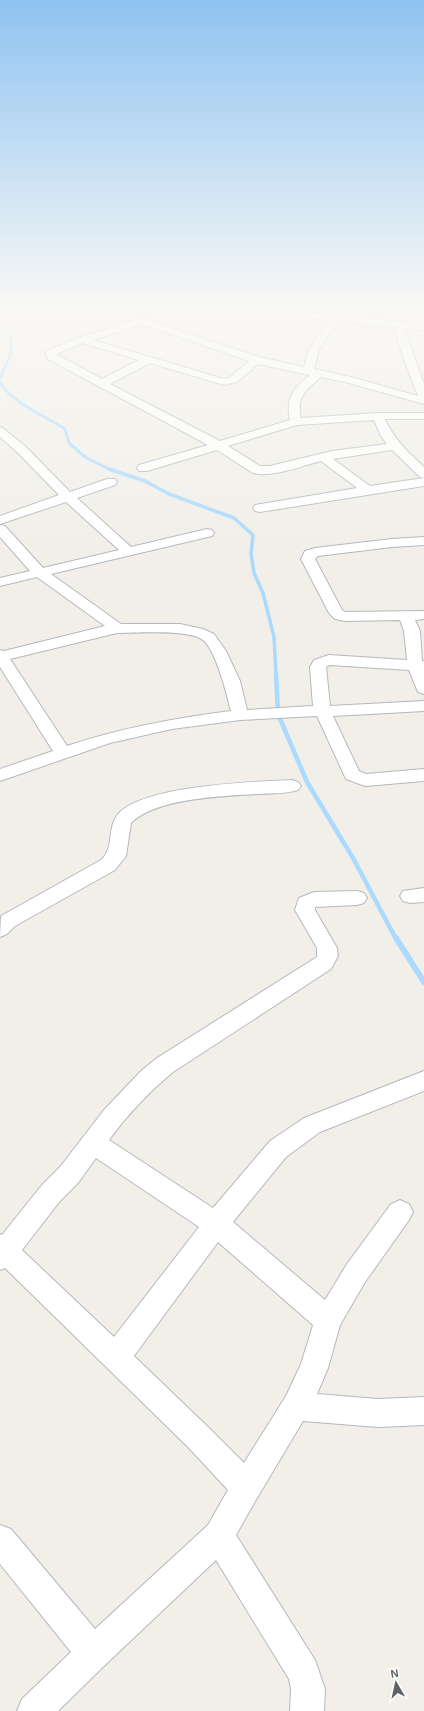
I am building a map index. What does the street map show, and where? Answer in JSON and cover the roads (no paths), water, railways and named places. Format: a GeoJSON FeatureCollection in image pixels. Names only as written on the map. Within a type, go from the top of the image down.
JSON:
{"type":"FeatureCollection","features":[{"type":"Feature","properties":{"kind":"street"},"geometry":{"type":"LineString","coordinates":[[112,390],[218,445],[257,470],[270,470],[322,457],[395,446]]}},
{"type":"Feature","properties":{"kind":"street"},"geometry":{"type":"LineString","coordinates":[[296,422],[293,410],[295,398],[300,390]]}},
{"type":"Feature","properties":{"kind":"street"},"geometry":{"type":"LineString","coordinates":[[382,390],[424,401]]}},
{"type":"Feature","properties":{"kind":"street"},"geometry":{"type":"LineString","coordinates":[[378,416],[387,436],[395,446],[424,474]]}},
{"type":"Feature","properties":{"kind":"street"},"geometry":{"type":"LineString","coordinates":[[143,468],[296,422],[378,416],[424,416]]}},
{"type":"Feature","properties":{"kind":"street"},"geometry":{"type":"LineString","coordinates":[[0,431],[21,449],[68,497],[128,551]]}},
{"type":"Feature","properties":{"kind":"street"},"geometry":{"type":"LineString","coordinates":[[322,457],[368,490]]}},
{"type":"Feature","properties":{"kind":"street"},"geometry":{"type":"LineString","coordinates":[[0,520],[111,482]]}},
{"type":"Feature","properties":{"kind":"street"},"geometry":{"type":"LineString","coordinates":[[260,508],[424,482]]}},
{"type":"Feature","properties":{"kind":"street"},"geometry":{"type":"LineString","coordinates":[[0,529],[39,572],[117,628]]}},
{"type":"Feature","properties":{"kind":"street"},"geometry":{"type":"LineString","coordinates":[[0,582],[207,533]]}},
{"type":"Feature","properties":{"kind":"street"},"geometry":{"type":"LineString","coordinates":[[424,541],[392,543],[315,552],[310,554],[308,558],[336,613],[340,616],[424,615]]}},
{"type":"Feature","properties":{"kind":"street"},"geometry":{"type":"LineString","coordinates":[[406,616],[412,631],[424,690]]}},
{"type":"Feature","properties":{"kind":"street"},"geometry":{"type":"LineString","coordinates":[[63,754],[0,656],[117,628],[180,629],[198,632],[209,637],[218,651],[232,682],[240,715]]}},
{"type":"Feature","properties":{"kind":"street"},"geometry":{"type":"LineString","coordinates":[[420,666],[330,660],[320,663],[318,666],[322,710],[352,775],[365,780],[424,775]]}},
{"type":"Feature","properties":{"kind":"street"},"geometry":{"type":"LineString","coordinates":[[0,774],[106,739],[146,729],[196,720],[240,715],[424,706]]}},
{"type":"Feature","properties":{"kind":"street"},"geometry":{"type":"LineString","coordinates":[[3,920],[108,865],[116,856],[119,843],[118,832],[126,816],[135,810],[147,805],[221,791],[292,786]]}},
{"type":"Feature","properties":{"kind":"street"},"geometry":{"type":"LineString","coordinates":[[246,1487],[198,1437],[116,1358],[2,1252],[51,1193],[69,1175],[112,1118],[149,1078],[165,1065],[324,963],[328,956],[327,948],[305,910],[306,903],[314,899],[357,898]]}},
{"type":"Feature","properties":{"kind":"street"},"geometry":{"type":"LineString","coordinates":[[116,1358],[216,1224],[278,1149],[312,1125],[402,1088],[424,1081]]}},
{"type":"Feature","properties":{"kind":"street"},"geometry":{"type":"LineString","coordinates":[[93,1143],[216,1224],[328,1320]]}},
{"type":"Feature","properties":{"kind":"street"},"geometry":{"type":"LineString","coordinates":[[34,1711],[93,1653],[219,1536],[246,1487],[296,1406],[314,1368],[328,1320],[356,1272],[400,1212]]}},
{"type":"Feature","properties":{"kind":"street"},"geometry":{"type":"LineString","coordinates":[[296,1406],[378,1413],[424,1411]]}},
{"type":"Feature","properties":{"kind":"street"},"geometry":{"type":"LineString","coordinates":[[219,1536],[303,1672],[308,1689],[307,1711]]}},
{"type":"Feature","properties":{"kind":"street"},"geometry":{"type":"LineString","coordinates":[[0,1540],[93,1653]]}},
{"type":"Feature","properties":{"kind":"waterway"},"geometry":{"type":"LineString","coordinates":[[6,390],[22,404],[65,429],[69,443],[85,457],[109,469]]}},
{"type":"Feature","properties":{"kind":"waterway"},"geometry":{"type":"LineString","coordinates":[[109,469],[145,481],[169,494],[234,518],[253,535],[251,554],[254,573],[263,593],[274,637],[276,675]]}},
{"type":"Feature","properties":{"kind":"waterway"},"geometry":{"type":"LineString","coordinates":[[276,674],[278,714],[307,782],[353,858],[396,939]]}},
{"type":"Feature","properties":{"kind":"waterway"},"geometry":{"type":"LineString","coordinates":[[396,938],[424,982]]}}]}
